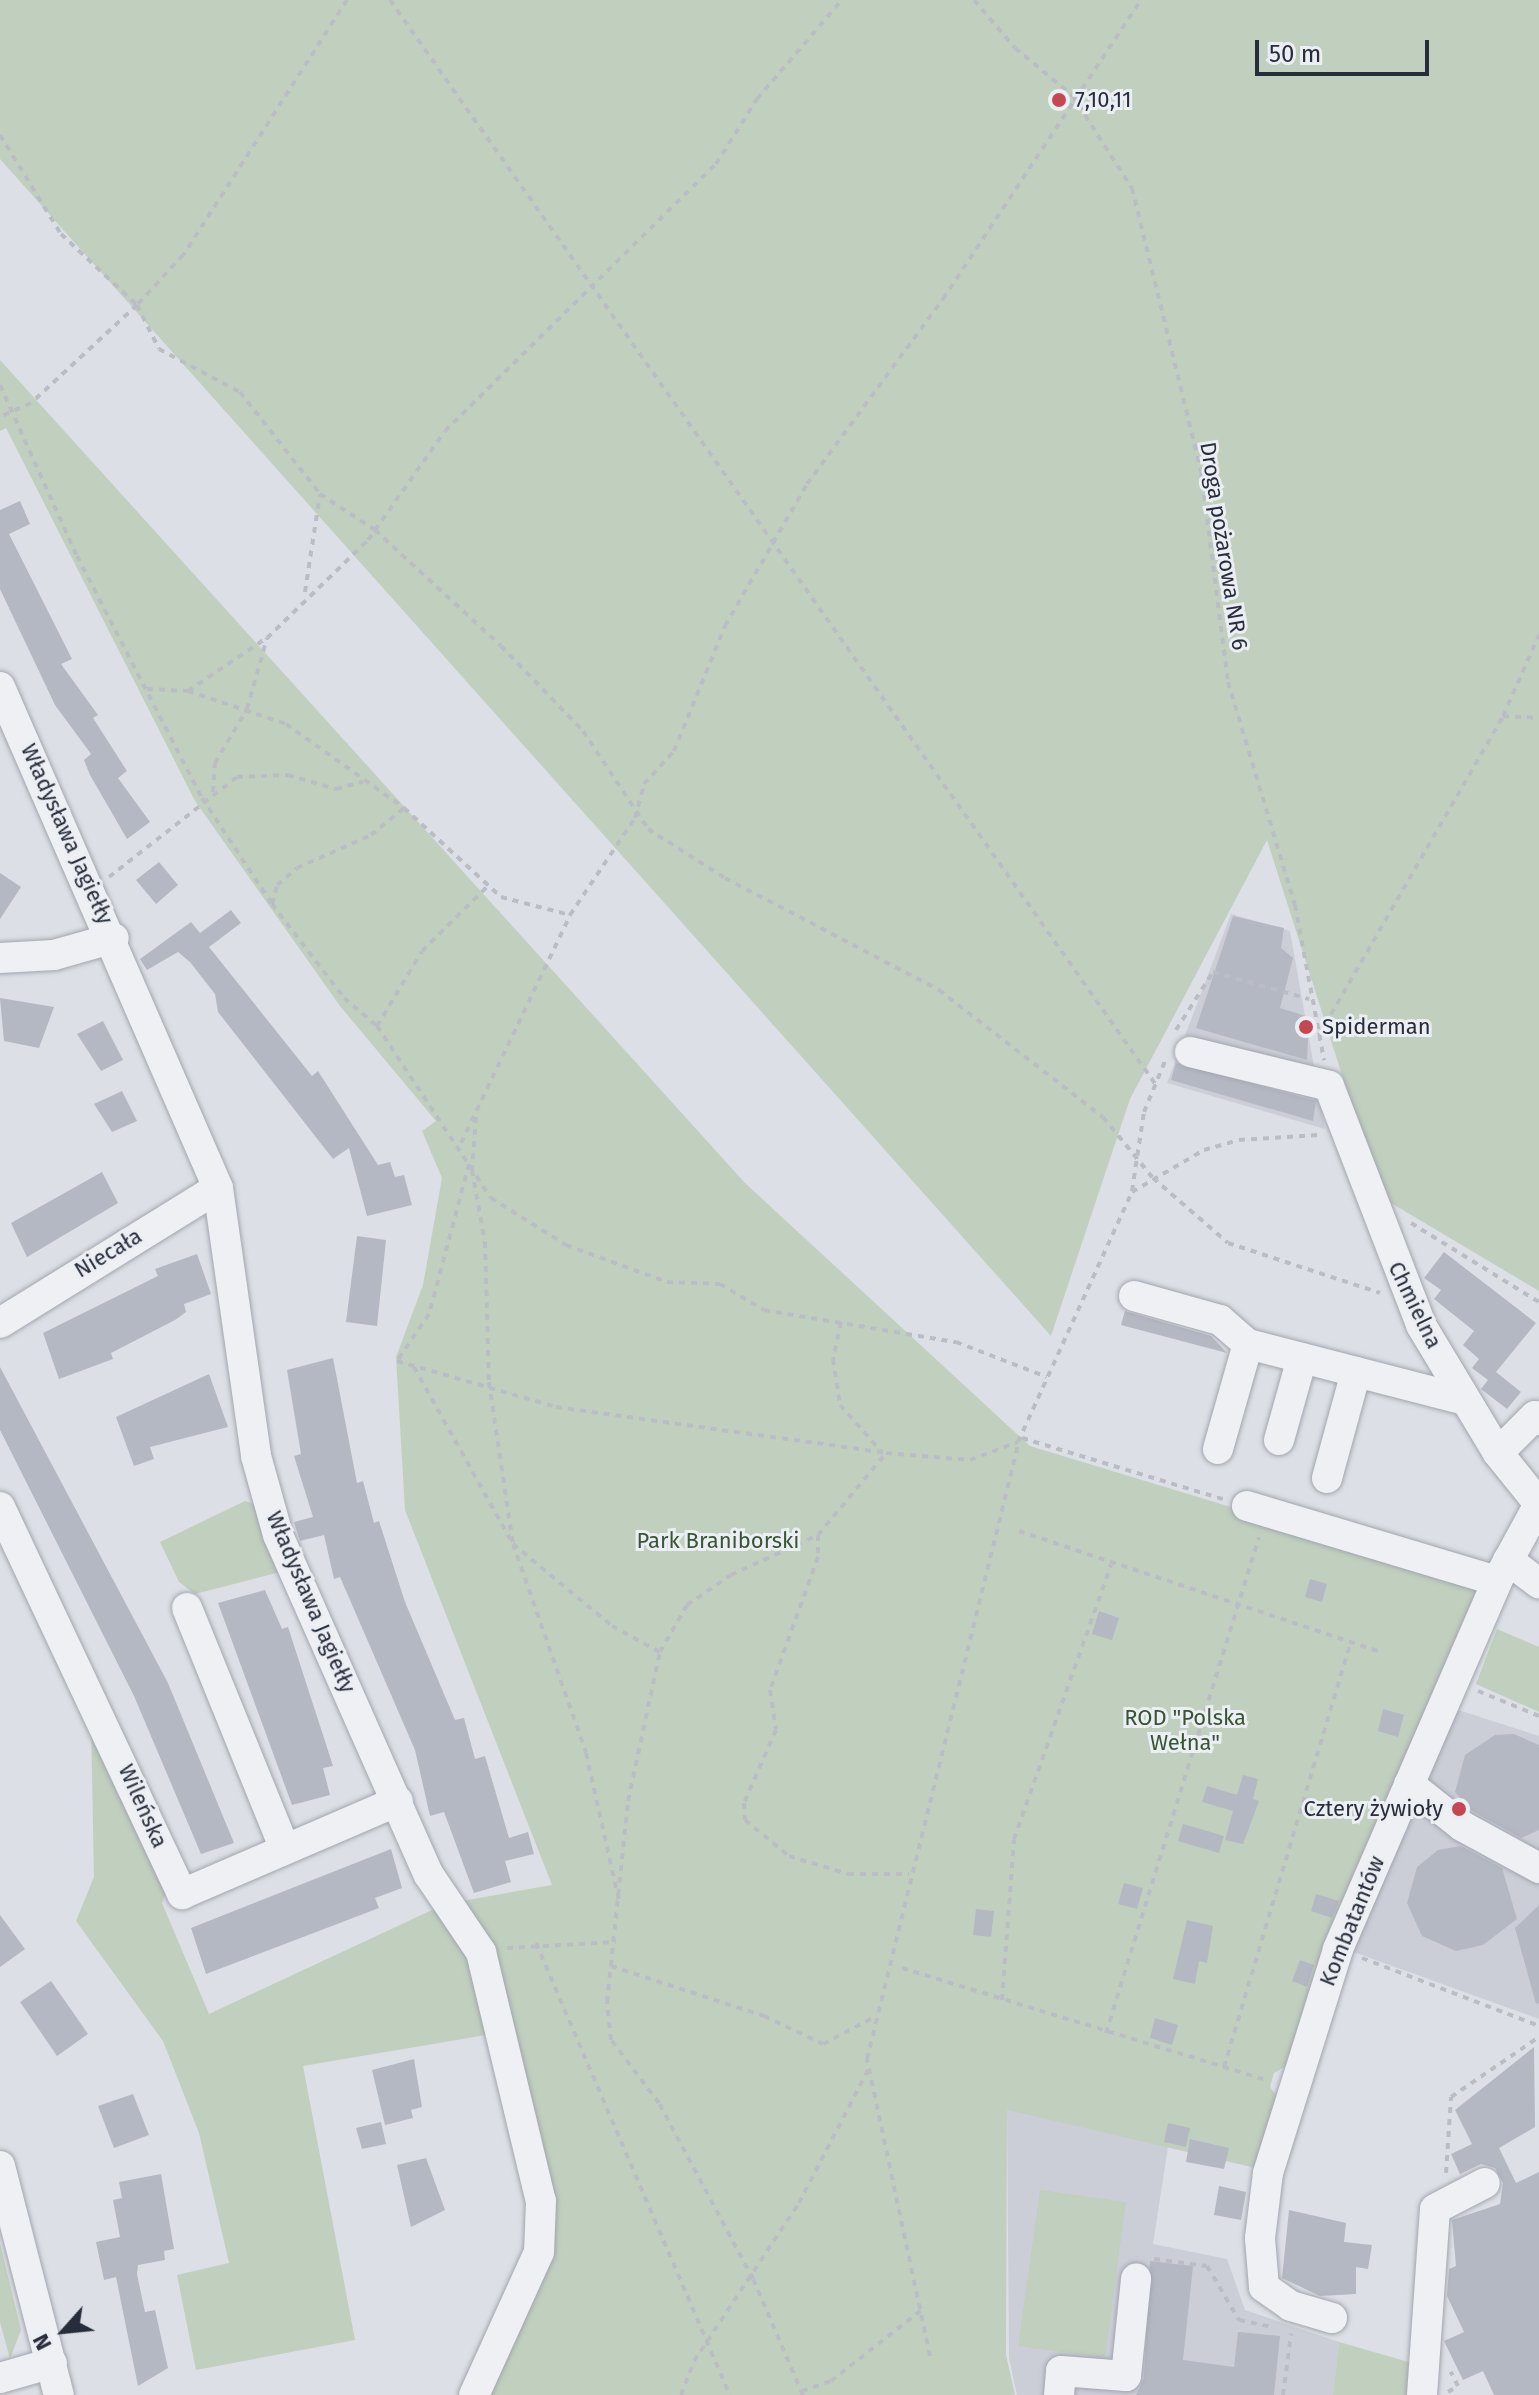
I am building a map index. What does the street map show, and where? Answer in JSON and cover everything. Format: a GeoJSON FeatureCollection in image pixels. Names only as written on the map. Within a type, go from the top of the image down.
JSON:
{"type":"FeatureCollection","features":[{"type":"Feature","properties":{"kind":"street","name":"Władysława Jagiełły"},"geometry":{"type":"LineString","coordinates":[[0,687],[114,938],[218,1188],[266,1499],[429,1875],[481,1952],[541,2201],[539,2252],[474,2395]]}},
{"type":"Feature","properties":{"kind":"street","name":"Władysława Jagiełły"},"geometry":{"type":"LineString","coordinates":[[0,958],[54,955],[114,938]]}},
{"type":"Feature","properties":{"kind":"street","name":"Chmielna"},"geometry":{"type":"LineString","coordinates":[[1190,1052],[1329,1086],[1341,1131],[1410,1299],[1464,1400],[1498,1453],[1539,1504]]}},
{"type":"Feature","properties":{"kind":"street","name":"Niecała"},"geometry":{"type":"LineString","coordinates":[[1,1320],[218,1188]]}},
{"type":"Feature","properties":{"kind":"street"},"geometry":{"type":"LineString","coordinates":[[1134,1296],[1220,1320],[1248,1344],[1464,1400]]}},
{"type":"Feature","properties":{"kind":"street"},"geometry":{"type":"LineString","coordinates":[[1218,1449],[1248,1344]]}},
{"type":"Feature","properties":{"kind":"street"},"geometry":{"type":"LineString","coordinates":[[1279,1440],[1302,1358]]}},
{"type":"Feature","properties":{"kind":"street"},"geometry":{"type":"LineString","coordinates":[[1327,1478],[1356,1372]]}},
{"type":"Feature","properties":{"kind":"street"},"geometry":{"type":"LineString","coordinates":[[1498,1453],[1535,1416],[1539,1420]]}},
{"type":"Feature","properties":{"kind":"street","name":"Kombatantów"},"geometry":{"type":"LineString","coordinates":[[1332,2318],[1291,2306],[1264,2287],[1265,2194],[1290,2087],[1338,1949],[1502,1570],[1539,1504]]}},
{"type":"Feature","properties":{"kind":"street","name":"Wileńska"},"geometry":{"type":"LineString","coordinates":[[0,1507],[182,1894],[398,1801]]}},
{"type":"Feature","properties":{"kind":"street"},"geometry":{"type":"LineString","coordinates":[[1254,1508],[1502,1570],[1539,1583]]}},
{"type":"Feature","properties":{"kind":"street"},"geometry":{"type":"LineString","coordinates":[[187,1608],[285,1849]]}},
{"type":"Feature","properties":{"kind":"street"},"geometry":{"type":"LineString","coordinates":[[1409,1784],[1462,1826],[1539,1868]]}},
{"type":"Feature","properties":{"kind":"street"},"geometry":{"type":"LineString","coordinates":[[0,2166],[59,2395]]}},
{"type":"Feature","properties":{"kind":"street"},"geometry":{"type":"LineString","coordinates":[[1422,2395],[1435,2209],[1485,2183]]}},
{"type":"Feature","properties":{"kind":"street"},"geometry":{"type":"LineString","coordinates":[[1059,2395],[1061,2371],[1126,2376],[1136,2279]]}},
{"type":"Feature","properties":{"kind":"street"},"geometry":{"type":"LineString","coordinates":[[0,2378],[52,2363]]}},
{"type":"Feature","properties":{"kind":"path"},"geometry":{"type":"LineString","coordinates":[[0,417],[31,403],[137,305],[183,255],[347,0]]}},
{"type":"Feature","properties":{"kind":"path"},"geometry":{"type":"LineString","coordinates":[[390,0],[1156,1085]]}},
{"type":"Feature","properties":{"kind":"path"},"geometry":{"type":"LineString","coordinates":[[188,691],[267,638],[304,595],[375,530],[445,431],[589,285],[716,164],[757,99],[842,0]]}},
{"type":"Feature","properties":{"kind":"path","name":"Droga pożarowa NR 6"},"geometry":{"type":"LineString","coordinates":[[974,0],[1015,48],[1072,95],[1132,188],[1201,471],[1228,682],[1295,905],[1309,999],[1319,1035],[1503,716]]}},
{"type":"Feature","properties":{"kind":"path"},"geometry":{"type":"LineString","coordinates":[[461,1143],[570,915],[635,818],[644,784],[674,751],[725,626],[774,546],[807,484],[943,299],[1072,95],[1141,0]]}},
{"type":"Feature","properties":{"kind":"path"},"geometry":{"type":"LineString","coordinates":[[0,135],[61,234],[137,305],[159,349],[240,392],[320,494],[375,530],[583,731],[635,818],[725,878],[939,990],[1103,1117],[1139,1156],[1153,1178],[1228,1243],[1317,1277],[1410,1299]]}},
{"type":"Feature","properties":{"kind":"path"},"geometry":{"type":"LineString","coordinates":[[0,385],[14,409],[24,445],[204,800],[272,904],[344,998],[377,1026],[461,1143],[472,1170],[485,1242],[489,1382],[513,1544],[612,1626],[660,1652]]}},
{"type":"Feature","properties":{"kind":"path"},"geometry":{"type":"LineString","coordinates":[[304,595],[320,494]]}},
{"type":"Feature","properties":{"kind":"path"},"geometry":{"type":"LineString","coordinates":[[1539,635],[1503,716],[1539,718]]}},
{"type":"Feature","properties":{"kind":"path"},"geometry":{"type":"LineString","coordinates":[[213,792],[215,763],[247,709],[267,638]]}},
{"type":"Feature","properties":{"kind":"path"},"geometry":{"type":"LineString","coordinates":[[147,689],[188,691],[286,724],[404,808],[501,897],[570,915]]}},
{"type":"Feature","properties":{"kind":"path"},"geometry":{"type":"LineString","coordinates":[[93,892],[213,792],[264,773],[336,789],[364,782]]}},
{"type":"Feature","properties":{"kind":"path"},"geometry":{"type":"LineString","coordinates":[[272,904],[277,885],[297,868],[371,835],[404,808]]}},
{"type":"Feature","properties":{"kind":"path"},"geometry":{"type":"LineString","coordinates":[[377,1026],[422,951],[488,886]]}},
{"type":"Feature","properties":{"kind":"path"},"geometry":{"type":"LineString","coordinates":[[1216,974],[1309,999]]}},
{"type":"Feature","properties":{"kind":"path"},"geometry":{"type":"LineString","coordinates":[[476,1115],[472,1170],[491,1198],[589,1255],[667,1282],[720,1284],[764,1310],[956,1342],[1047,1377]]}},
{"type":"Feature","properties":{"kind":"path"},"geometry":{"type":"LineString","coordinates":[[1132,1192],[1153,1178],[1239,1140],[1341,1131]]}},
{"type":"Feature","properties":{"kind":"path"},"geometry":{"type":"LineString","coordinates":[[930,2356],[924,2308],[869,2067],[876,2016],[909,1874],[975,1639],[1020,1440],[1132,1192],[1139,1156]]}},
{"type":"Feature","properties":{"kind":"path"},"geometry":{"type":"LineString","coordinates":[[470,1164],[429,1314],[397,1361],[489,1382],[556,1407],[885,1453],[970,1460],[1020,1440],[1254,1508],[1238,1605],[1106,2033]]}},
{"type":"Feature","properties":{"kind":"path"},"geometry":{"type":"LineString","coordinates":[[1374,1216],[1395,1216],[1425,1229],[1539,1302]]}},
{"type":"Feature","properties":{"kind":"path"},"geometry":{"type":"LineString","coordinates":[[841,1322],[833,1359],[840,1405],[885,1453]]}},
{"type":"Feature","properties":{"kind":"path"},"geometry":{"type":"LineString","coordinates":[[414,1367],[513,1544],[586,1753],[620,1911]]}},
{"type":"Feature","properties":{"kind":"path"},"geometry":{"type":"LineString","coordinates":[[885,1453],[818,1535],[731,1575],[687,1605],[660,1652],[628,1801],[620,1911],[611,1966],[611,2040],[659,2103],[753,2279],[802,2393],[831,2381],[924,2308]]}},
{"type":"Feature","properties":{"kind":"path"},"geometry":{"type":"LineString","coordinates":[[1019,1531],[1111,1565],[1378,1651]]}},
{"type":"Feature","properties":{"kind":"path"},"geometry":{"type":"LineString","coordinates":[[818,1535],[818,1557],[770,1690],[776,1730],[744,1803],[745,1820],[789,1856],[848,1874],[909,1874]]}},
{"type":"Feature","properties":{"kind":"path"},"geometry":{"type":"LineString","coordinates":[[1002,2000],[1014,1839],[1111,1565]]}},
{"type":"Feature","properties":{"kind":"path"},"geometry":{"type":"LineString","coordinates":[[1224,2067],[1351,1642]]}},
{"type":"Feature","properties":{"kind":"path"},"geometry":{"type":"LineString","coordinates":[[1469,1687],[1539,1716]]}},
{"type":"Feature","properties":{"kind":"path"},"geometry":{"type":"LineString","coordinates":[[481,1952],[536,1943],[616,1942]]}},
{"type":"Feature","properties":{"kind":"path"},"geometry":{"type":"LineString","coordinates":[[536,1943],[730,2395]]}},
{"type":"Feature","properties":{"kind":"path"},"geometry":{"type":"LineString","coordinates":[[1338,1949],[1539,2026]]}},
{"type":"Feature","properties":{"kind":"path"},"geometry":{"type":"LineString","coordinates":[[611,1966],[764,2016],[823,2044],[876,2016]]}},
{"type":"Feature","properties":{"kind":"path"},"geometry":{"type":"LineString","coordinates":[[902,1968],[1290,2087]]}},
{"type":"Feature","properties":{"kind":"path"},"geometry":{"type":"LineString","coordinates":[[1444,2203],[1451,2097],[1539,2037]]}},
{"type":"Feature","properties":{"kind":"path"},"geometry":{"type":"LineString","coordinates":[[681,2395],[708,2342],[753,2279],[869,2067]]}},
{"type":"Feature","properties":{"kind":"path"},"geometry":{"type":"LineString","coordinates":[[1136,2279],[1139,2256],[1207,2266],[1239,2320],[1289,2330]]}},
{"type":"Feature","properties":{"kind":"shaded area"},"geometry":{"type":"Polygon","coordinates":[[[1231,914],[1290,931],[1325,1129],[1167,1083],[1231,914]]]}},
{"type":"Feature","properties":{"kind":"shaded area"},"geometry":{"type":"Polygon","coordinates":[[[1455,1709],[1539,1736],[1539,2019],[1348,1950],[1455,1709]]]}},
{"type":"Feature","properties":{"kind":"shaded area"},"geometry":{"type":"Polygon","coordinates":[[[1007,2109],[1168,2147],[1153,2244],[1227,2259],[1245,2310],[1339,2342],[1333,2395],[1017,2395],[1009,2358],[1007,2109]]]}},
{"type":"Feature","properties":{"kind":"green space"},"geometry":{"type":"Polygon","coordinates":[[[0,0],[1539,0],[1539,1291],[1381,1197],[1267,840],[1130,1099],[1051,1336],[0,159],[0,0]]]}},
{"type":"Feature","properties":{"kind":"green space","name":"Park Braniborski"},"geometry":{"type":"Polygon","coordinates":[[[0,360],[745,1183],[1030,1446],[1484,1584],[1288,2065],[1274,2073],[1270,2087],[1278,2098],[1260,2169],[1007,2110],[1006,2355],[1015,2395],[481,2395],[536,2276],[517,2134],[486,2035],[303,2066],[355,2340],[196,2370],[177,2275],[229,2263],[199,2133],[163,2041],[76,1921],[94,1877],[91,1721],[167,1891],[162,1903],[209,2014],[445,1904],[552,1885],[405,1510],[396,1357],[423,1285],[442,1178],[422,1131],[436,1121],[340,1006],[195,801],[6,428],[0,431],[0,360]]]}},
{"type":"Feature","properties":{"kind":"green space"},"geometry":{"type":"Polygon","coordinates":[[[245,1501],[254,1504],[280,1572],[195,1594],[179,1582],[160,1542],[245,1501]]]}},
{"type":"Feature","properties":{"kind":"green space"},"geometry":{"type":"Polygon","coordinates":[[[1497,1629],[1539,1647],[1539,1712],[1476,1684],[1497,1629]]]}},
{"type":"Feature","properties":{"kind":"green space"},"geometry":{"type":"Polygon","coordinates":[[[1040,2190],[1126,2202],[1105,2358],[1018,2346],[1040,2190]]]}},
{"type":"Feature","properties":{"kind":"green space"},"geometry":{"type":"Polygon","coordinates":[[[0,2243],[21,2330],[10,2359],[0,2322],[0,2243]]]}},
{"type":"Feature","properties":{"kind":"green space"},"geometry":{"type":"Polygon","coordinates":[[[1339,2342],[1412,2363],[1409,2395],[1333,2395],[1339,2342]]]}},
{"type":"Feature","properties":{"kind":"building"},"geometry":{"type":"Polygon","coordinates":[[[20,501],[30,524],[9,534],[72,659],[61,664],[98,715],[93,718],[127,771],[118,778],[150,822],[127,839],[90,775],[84,760],[91,754],[55,705],[0,589],[0,510],[20,501]]]}},
{"type":"Feature","properties":{"kind":"building"},"geometry":{"type":"Polygon","coordinates":[[[159,862],[178,885],[156,904],[136,880],[159,862]]]}},
{"type":"Feature","properties":{"kind":"building"},"geometry":{"type":"Polygon","coordinates":[[[0,873],[21,887],[0,919],[0,873]]]}},
{"type":"Feature","properties":{"kind":"building"},"geometry":{"type":"Polygon","coordinates":[[[231,910],[241,923],[209,947],[312,1076],[318,1071],[378,1165],[390,1162],[395,1177],[404,1175],[412,1205],[367,1216],[349,1148],[333,1159],[218,1012],[215,994],[190,962],[178,952],[147,970],[140,959],[191,922],[200,933],[231,910]]]}},
{"type":"Feature","properties":{"kind":"building"},"geometry":{"type":"Polygon","coordinates":[[[1233,916],[1284,928],[1281,948],[1293,958],[1280,1008],[1309,1017],[1307,1060],[1196,1028],[1233,916]]]}},
{"type":"Feature","properties":{"kind":"building"},"geometry":{"type":"Polygon","coordinates":[[[0,998],[54,1007],[39,1048],[4,1041],[0,998]]]}},
{"type":"Feature","properties":{"kind":"building"},"geometry":{"type":"Polygon","coordinates":[[[103,1021],[123,1060],[101,1071],[77,1034],[103,1021]]]}},
{"type":"Feature","properties":{"kind":"building"},"geometry":{"type":"Polygon","coordinates":[[[1176,1063],[1316,1101],[1313,1121],[1171,1080],[1176,1063]]]}},
{"type":"Feature","properties":{"kind":"building"},"geometry":{"type":"Polygon","coordinates":[[[122,1091],[137,1121],[112,1132],[94,1104],[122,1091]]]}},
{"type":"Feature","properties":{"kind":"building"},"geometry":{"type":"Polygon","coordinates":[[[102,1172],[118,1203],[27,1257],[11,1223],[102,1172]]]}},
{"type":"Feature","properties":{"kind":"building"},"geometry":{"type":"Polygon","coordinates":[[[357,1236],[386,1240],[377,1326],[346,1322],[357,1236]]]}},
{"type":"Feature","properties":{"kind":"building"},"geometry":{"type":"Polygon","coordinates":[[[1444,1252],[1536,1323],[1496,1372],[1521,1392],[1507,1409],[1481,1389],[1488,1380],[1472,1368],[1479,1359],[1463,1345],[1474,1331],[1434,1299],[1441,1290],[1424,1278],[1444,1252]]]}},
{"type":"Feature","properties":{"kind":"building"},"geometry":{"type":"Polygon","coordinates":[[[197,1254],[211,1294],[184,1304],[186,1312],[111,1353],[113,1359],[59,1379],[43,1333],[158,1276],[155,1269],[197,1254]]]}},
{"type":"Feature","properties":{"kind":"building"},"geometry":{"type":"Polygon","coordinates":[[[1125,1311],[1211,1336],[1227,1353],[1121,1325],[1125,1311]]]}},
{"type":"Feature","properties":{"kind":"building"},"geometry":{"type":"Polygon","coordinates":[[[333,1358],[357,1483],[363,1481],[374,1523],[379,1521],[405,1602],[455,1720],[464,1718],[475,1759],[485,1756],[509,1838],[528,1832],[534,1854],[505,1861],[511,1882],[474,1893],[444,1812],[430,1816],[415,1750],[340,1577],[334,1579],[324,1535],[300,1541],[294,1522],[313,1517],[294,1456],[301,1454],[287,1370],[333,1358]]]}},
{"type":"Feature","properties":{"kind":"building"},"geometry":{"type":"Polygon","coordinates":[[[0,1367],[168,1683],[234,1843],[201,1854],[134,1696],[0,1430],[0,1367]]]}},
{"type":"Feature","properties":{"kind":"building"},"geometry":{"type":"Polygon","coordinates":[[[209,1374],[228,1427],[150,1447],[154,1459],[134,1466],[116,1417],[209,1374]]]}},
{"type":"Feature","properties":{"kind":"building"},"geometry":{"type":"Polygon","coordinates":[[[1310,1579],[1327,1584],[1322,1602],[1305,1597],[1310,1579]]]}},
{"type":"Feature","properties":{"kind":"building"},"geometry":{"type":"Polygon","coordinates":[[[265,1590],[282,1629],[288,1627],[333,1766],[323,1768],[330,1795],[292,1805],[218,1603],[265,1590]]]}},
{"type":"Feature","properties":{"kind":"building"},"geometry":{"type":"Polygon","coordinates":[[[1099,1611],[1119,1618],[1112,1640],[1092,1634],[1099,1611]]]}},
{"type":"Feature","properties":{"kind":"building"},"geometry":{"type":"Polygon","coordinates":[[[1383,1709],[1404,1715],[1398,1737],[1378,1731],[1383,1709]]]}},
{"type":"Feature","properties":{"kind":"building"},"geometry":{"type":"Polygon","coordinates":[[[1514,1734],[1539,1745],[1539,1830],[1521,1838],[1472,1811],[1455,1792],[1465,1755],[1495,1735],[1514,1734]]]}},
{"type":"Feature","properties":{"kind":"building"},"geometry":{"type":"Polygon","coordinates":[[[1243,1775],[1258,1779],[1253,1799],[1259,1801],[1243,1844],[1225,1840],[1233,1811],[1202,1802],[1207,1786],[1237,1795],[1243,1775]]]}},
{"type":"Feature","properties":{"kind":"building"},"geometry":{"type":"Polygon","coordinates":[[[1183,1824],[1224,1836],[1219,1853],[1178,1841],[1183,1824]]]}},
{"type":"Feature","properties":{"kind":"building"},"geometry":{"type":"Polygon","coordinates":[[[1461,1846],[1502,1868],[1517,1919],[1483,1945],[1456,1951],[1422,1936],[1407,1903],[1417,1867],[1438,1850],[1461,1846]]]}},
{"type":"Feature","properties":{"kind":"building"},"geometry":{"type":"Polygon","coordinates":[[[391,1849],[402,1888],[375,1898],[379,1908],[206,1974],[191,1928],[391,1849]]]}},
{"type":"Feature","properties":{"kind":"building"},"geometry":{"type":"Polygon","coordinates":[[[1124,1883],[1143,1888],[1137,1909],[1118,1904],[1124,1883]]]}},
{"type":"Feature","properties":{"kind":"building"},"geometry":{"type":"Polygon","coordinates":[[[1316,1894],[1339,1901],[1332,1918],[1311,1911],[1316,1894]]]}},
{"type":"Feature","properties":{"kind":"building"},"geometry":{"type":"Polygon","coordinates":[[[1539,1905],[1539,2003],[1536,2004],[1515,1928],[1539,1905]]]}},
{"type":"Feature","properties":{"kind":"building"},"geometry":{"type":"Polygon","coordinates":[[[976,1909],[994,1911],[991,1937],[973,1935],[976,1909]]]}},
{"type":"Feature","properties":{"kind":"building"},"geometry":{"type":"Polygon","coordinates":[[[0,1915],[25,1949],[0,1967],[0,1915]]]}},
{"type":"Feature","properties":{"kind":"building"},"geometry":{"type":"Polygon","coordinates":[[[1187,1920],[1213,1926],[1207,1963],[1199,1961],[1195,1984],[1173,1979],[1187,1920]]]}},
{"type":"Feature","properties":{"kind":"building"},"geometry":{"type":"Polygon","coordinates":[[[1300,1960],[1314,1965],[1307,1987],[1292,1981],[1300,1960]]]}},
{"type":"Feature","properties":{"kind":"building"},"geometry":{"type":"Polygon","coordinates":[[[51,1981],[88,2034],[57,2056],[20,2002],[51,1981]]]}},
{"type":"Feature","properties":{"kind":"building"},"geometry":{"type":"Polygon","coordinates":[[[1155,2018],[1178,2025],[1172,2045],[1150,2038],[1155,2018]]]}},
{"type":"Feature","properties":{"kind":"building"},"geometry":{"type":"Polygon","coordinates":[[[1534,2047],[1535,2127],[1499,2148],[1516,2183],[1539,2172],[1539,2395],[1494,2395],[1483,2371],[1463,2380],[1444,2341],[1464,2332],[1447,2296],[1449,2269],[1456,2266],[1452,2220],[1500,2204],[1503,2183],[1495,2168],[1481,2164],[1460,2174],[1451,2154],[1472,2144],[1455,2110],[1534,2047]]]}},
{"type":"Feature","properties":{"kind":"building"},"geometry":{"type":"Polygon","coordinates":[[[414,2059],[422,2107],[411,2110],[413,2118],[385,2125],[372,2070],[414,2059]]]}},
{"type":"Feature","properties":{"kind":"building"},"geometry":{"type":"Polygon","coordinates":[[[133,2094],[149,2135],[114,2148],[98,2106],[133,2094]]]}},
{"type":"Feature","properties":{"kind":"building"},"geometry":{"type":"Polygon","coordinates":[[[381,2122],[386,2144],[362,2149],[356,2128],[381,2122]]]}},
{"type":"Feature","properties":{"kind":"building"},"geometry":{"type":"Polygon","coordinates":[[[1168,2123],[1190,2128],[1186,2147],[1164,2142],[1168,2123]]]}},
{"type":"Feature","properties":{"kind":"building"},"geometry":{"type":"Polygon","coordinates":[[[1190,2139],[1229,2148],[1224,2169],[1186,2162],[1190,2139]]]}},
{"type":"Feature","properties":{"kind":"building"},"geometry":{"type":"Polygon","coordinates":[[[426,2158],[445,2210],[411,2227],[397,2165],[426,2158]]]}},
{"type":"Feature","properties":{"kind":"building"},"geometry":{"type":"Polygon","coordinates":[[[161,2174],[174,2249],[164,2251],[165,2260],[138,2265],[137,2274],[145,2312],[155,2310],[168,2368],[138,2386],[116,2277],[104,2280],[96,2242],[120,2237],[113,2200],[122,2198],[119,2182],[161,2174]]]}},
{"type":"Feature","properties":{"kind":"building"},"geometry":{"type":"Polygon","coordinates":[[[1219,2186],[1246,2192],[1241,2220],[1214,2215],[1219,2186]]]}},
{"type":"Feature","properties":{"kind":"building"},"geometry":{"type":"Polygon","coordinates":[[[1289,2210],[1346,2223],[1344,2242],[1372,2245],[1368,2269],[1356,2267],[1356,2294],[1320,2296],[1282,2278],[1289,2210]]]}},
{"type":"Feature","properties":{"kind":"building"},"geometry":{"type":"Polygon","coordinates":[[[1150,2261],[1193,2266],[1183,2360],[1234,2367],[1238,2332],[1280,2336],[1274,2395],[1136,2395],[1144,2378],[1150,2261]]]}},
{"type":"Feature","properties":{"kind":"place","name":"7,10,11"},"geometry":{"type":"Point","coordinates":[1059,100]}},
{"type":"Feature","properties":{"kind":"place","name":"Spiderman"},"geometry":{"type":"Point","coordinates":[1306,1027]}},
{"type":"Feature","properties":{"kind":"place","name":"Cztery żywioły"},"geometry":{"type":"Point","coordinates":[1459,1809]}},
{"type":"Feature","properties":{"kind":"park label","name":"ROD \"Polska Wełna\""},"geometry":{"type":"Point","coordinates":[1185,1730]}}]}
